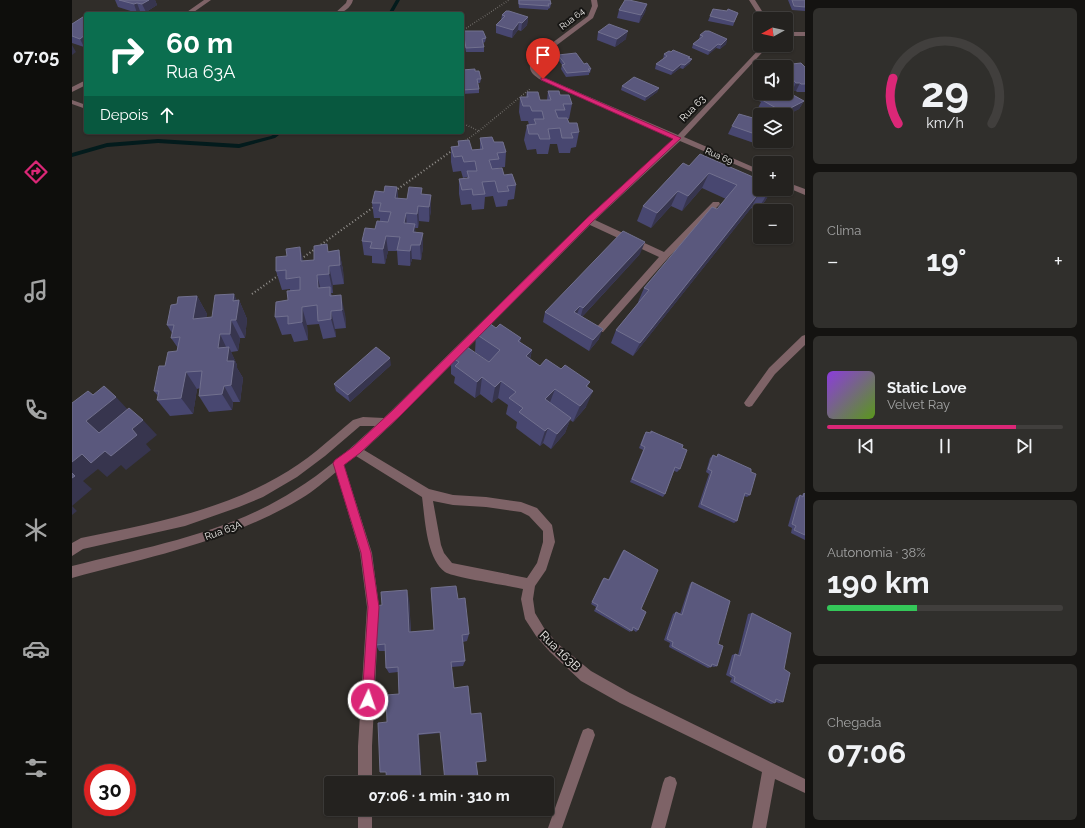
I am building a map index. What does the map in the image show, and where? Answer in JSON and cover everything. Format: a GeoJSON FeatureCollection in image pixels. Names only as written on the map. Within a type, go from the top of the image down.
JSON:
{"type":"FeatureCollection","features":[{"type":"Feature","properties":{"kind":"street"},"geometry":{"type":"LineString","coordinates":[[191,12],[208,0]]}},
{"type":"Feature","properties":{"kind":"street"},"geometry":{"type":"LineString","coordinates":[[339,12],[349,4],[350,0]]}},
{"type":"Feature","properties":{"kind":"street","name":"Rua 64"},"geometry":{"type":"LineString","coordinates":[[543,79],[535,74],[532,66],[534,59],[591,17],[595,6],[594,0]]}},
{"type":"Feature","properties":{"kind":"street"},"geometry":{"type":"LineString","coordinates":[[752,0],[760,12]]}},
{"type":"Feature","properties":{"kind":"street"},"geometry":{"type":"LineString","coordinates":[[793,34],[805,34]]}},
{"type":"Feature","properties":{"kind":"street","name":"Rua 63"},"geometry":{"type":"LineString","coordinates":[[356,450],[387,422],[589,221],[678,138],[759,52]]}},
{"type":"Feature","properties":{"kind":"street"},"geometry":{"type":"LineString","coordinates":[[543,79],[678,138]]}},
{"type":"Feature","properties":{"kind":"street"},"geometry":{"type":"LineString","coordinates":[[72,90],[84,83]]}},
{"type":"Feature","properties":{"kind":"street"},"geometry":{"type":"LineString","coordinates":[[72,102],[84,106]]}},
{"type":"Feature","properties":{"kind":"street","name":"Rua 69"},"geometry":{"type":"LineString","coordinates":[[678,138],[753,170]]}},
{"type":"Feature","properties":{"kind":"street"},"geometry":{"type":"LineString","coordinates":[[793,187],[805,192]]}},
{"type":"Feature","properties":{"kind":"street"},"geometry":{"type":"LineString","coordinates":[[600,329],[665,256],[716,204]]}},
{"type":"Feature","properties":{"kind":"street"},"geometry":{"type":"LineString","coordinates":[[589,221],[665,256]]}},
{"type":"Feature","properties":{"kind":"street"},"geometry":{"type":"LineString","coordinates":[[749,403],[772,371],[805,339]]}},
{"type":"Feature","properties":{"kind":"street"},"geometry":{"type":"LineString","coordinates":[[72,550],[81,544],[208,514],[244,500],[282,481],[310,462],[358,423],[363,421],[387,422]]}},
{"type":"Feature","properties":{"kind":"street","name":"Rua 63A"},"geometry":{"type":"LineString","coordinates":[[72,572],[193,540],[230,528],[276,507],[299,494],[356,450]]}},
{"type":"Feature","properties":{"kind":"street","name":"Rua 163B"},"geometry":{"type":"LineString","coordinates":[[356,450],[368,459],[427,494],[452,500],[486,502],[521,507],[533,512],[548,529],[550,542],[542,566],[530,584],[527,599],[529,615],[540,632],[554,648],[586,676],[625,698],[805,786]]}},
{"type":"Feature","properties":{"kind":"street"},"geometry":{"type":"LineString","coordinates":[[338,463],[366,553],[373,607],[365,746],[365,776]]}},
{"type":"Feature","properties":{"kind":"street"},"geometry":{"type":"LineString","coordinates":[[427,494],[435,545],[440,557],[449,568],[530,584]]}},
{"type":"Feature","properties":{"kind":"street"},"geometry":{"type":"LineString","coordinates":[[556,828],[588,735]]}},
{"type":"Feature","properties":{"kind":"street"},"geometry":{"type":"LineString","coordinates":[[759,828],[770,768]]}},
{"type":"Feature","properties":{"kind":"street"},"geometry":{"type":"LineString","coordinates":[[658,828],[670,782]]}},
{"type":"Feature","properties":{"kind":"street"},"geometry":{"type":"LineString","coordinates":[[365,816],[365,828]]}},
{"type":"Feature","properties":{"kind":"path"},"geometry":{"type":"LineString","coordinates":[[464,30],[509,0]]}},
{"type":"Feature","properties":{"kind":"path"},"geometry":{"type":"LineString","coordinates":[[460,145],[543,79]]}},
{"type":"Feature","properties":{"kind":"path"},"geometry":{"type":"LineString","coordinates":[[464,124],[479,131]]}},
{"type":"Feature","properties":{"kind":"path"},"geometry":{"type":"LineString","coordinates":[[395,192],[453,150]]}},
{"type":"Feature","properties":{"kind":"path"},"geometry":{"type":"LineString","coordinates":[[298,262],[375,206]]}},
{"type":"Feature","properties":{"kind":"path"},"geometry":{"type":"LineString","coordinates":[[252,294],[285,271]]}},
{"type":"Feature","properties":{"kind":"building"},"geometry":{"type":"Polygon","coordinates":[[[119,0],[149,0],[142,4],[134,4],[119,0]]]}},
{"type":"Feature","properties":{"kind":"building"},"geometry":{"type":"Polygon","coordinates":[[[519,0],[550,0],[551,4],[548,4],[549,6],[519,4],[519,0]]]}},
{"type":"Feature","properties":{"kind":"building"},"geometry":{"type":"Polygon","coordinates":[[[625,0],[647,4],[641,15],[619,10],[625,0]]]}},
{"type":"Feature","properties":{"kind":"building"},"geometry":{"type":"Polygon","coordinates":[[[792,0],[805,0],[805,7],[794,6],[792,0]]]}},
{"type":"Feature","properties":{"kind":"building"},"geometry":{"type":"Polygon","coordinates":[[[713,9],[727,11],[728,9],[738,13],[734,22],[710,16],[713,9]]]}},
{"type":"Feature","properties":{"kind":"building"},"geometry":{"type":"Polygon","coordinates":[[[506,11],[528,17],[522,23],[519,22],[513,30],[496,25],[505,16],[502,15],[506,11]]]}},
{"type":"Feature","properties":{"kind":"building"},"geometry":{"type":"Polygon","coordinates":[[[84,16],[84,36],[80,39],[72,36],[72,24],[84,16]]]}},
{"type":"Feature","properties":{"kind":"building"},"geometry":{"type":"Polygon","coordinates":[[[609,24],[628,31],[617,39],[598,32],[609,24]]]}},
{"type":"Feature","properties":{"kind":"building"},"geometry":{"type":"Polygon","coordinates":[[[464,31],[483,31],[486,38],[482,39],[484,47],[466,48],[464,31]]]}},
{"type":"Feature","properties":{"kind":"building"},"geometry":{"type":"Polygon","coordinates":[[[705,31],[709,31],[727,39],[721,45],[718,44],[710,51],[693,44],[703,36],[700,35],[705,31]]]}},
{"type":"Feature","properties":{"kind":"building"},"geometry":{"type":"Polygon","coordinates":[[[673,50],[692,59],[685,65],[681,64],[673,71],[656,64],[667,56],[664,54],[673,50]]]}},
{"type":"Feature","properties":{"kind":"building"},"geometry":{"type":"Polygon","coordinates":[[[576,53],[584,64],[587,63],[591,69],[588,69],[590,71],[567,73],[562,65],[565,64],[558,55],[576,53]]]}},
{"type":"Feature","properties":{"kind":"building"},"geometry":{"type":"Polygon","coordinates":[[[801,63],[805,67],[805,84],[796,83],[793,80],[793,64],[801,63]]]}},
{"type":"Feature","properties":{"kind":"building"},"geometry":{"type":"Polygon","coordinates":[[[475,69],[475,71],[479,71],[481,79],[477,79],[479,89],[464,90],[464,70],[475,69]]]}},
{"type":"Feature","properties":{"kind":"building"},"geometry":{"type":"Polygon","coordinates":[[[634,77],[659,88],[646,97],[622,86],[634,77]]]}},
{"type":"Feature","properties":{"kind":"building"},"geometry":{"type":"Polygon","coordinates":[[[548,91],[559,91],[560,95],[569,95],[572,104],[563,104],[565,110],[555,110],[558,118],[567,118],[569,123],[577,123],[579,132],[571,133],[573,138],[562,138],[560,128],[548,129],[550,139],[540,139],[538,134],[529,134],[527,125],[536,124],[534,119],[544,119],[542,111],[532,111],[530,106],[523,106],[520,97],[528,97],[527,92],[538,92],[540,100],[551,100],[548,91]]]}},
{"type":"Feature","properties":{"kind":"building"},"geometry":{"type":"Polygon","coordinates":[[[793,95],[804,101],[791,108],[776,108],[762,100],[793,100],[793,95]]]}},
{"type":"Feature","properties":{"kind":"building"},"geometry":{"type":"Polygon","coordinates":[[[739,114],[753,118],[753,133],[732,126],[739,114]]]}},
{"type":"Feature","properties":{"kind":"building"},"geometry":{"type":"Polygon","coordinates":[[[492,137],[494,142],[503,142],[506,152],[497,153],[499,159],[489,160],[492,169],[502,168],[504,175],[512,174],[516,185],[507,186],[509,191],[498,192],[495,181],[482,182],[485,194],[473,195],[472,189],[462,190],[459,179],[469,178],[467,171],[477,171],[475,161],[464,162],[462,156],[454,157],[451,147],[459,146],[458,141],[469,140],[472,150],[483,149],[480,138],[492,137]]]}},
{"type":"Feature","properties":{"kind":"building"},"geometry":{"type":"Polygon","coordinates":[[[700,154],[753,177],[753,196],[757,196],[640,343],[616,330],[649,290],[644,288],[712,207],[717,209],[737,185],[709,173],[688,196],[678,191],[657,213],[643,206],[683,163],[689,166],[700,154]]]}},
{"type":"Feature","properties":{"kind":"building"},"geometry":{"type":"Polygon","coordinates":[[[385,186],[397,187],[395,198],[407,199],[409,187],[422,188],[421,194],[431,195],[429,207],[418,206],[417,214],[406,213],[404,223],[415,224],[413,232],[423,233],[420,245],[411,245],[410,251],[397,250],[400,237],[386,236],[383,249],[370,248],[372,242],[362,241],[365,228],[375,229],[377,221],[388,222],[391,212],[379,211],[381,203],[372,203],[375,191],[384,192],[385,186]]]}},
{"type":"Feature","properties":{"kind":"building"},"geometry":{"type":"Polygon","coordinates":[[[623,231],[645,242],[583,308],[580,306],[574,312],[603,329],[593,340],[545,312],[623,231]]]}},
{"type":"Feature","properties":{"kind":"building"},"geometry":{"type":"Polygon","coordinates":[[[327,244],[328,252],[339,250],[340,265],[329,266],[329,274],[317,275],[318,288],[330,287],[330,296],[341,295],[342,310],[331,311],[331,319],[318,321],[317,305],[302,307],[302,322],[288,324],[288,316],[275,317],[276,302],[288,300],[287,291],[300,290],[300,277],[286,279],[286,270],[276,271],[276,257],[287,256],[286,249],[300,247],[301,261],[314,260],[314,246],[327,244]]]}},
{"type":"Feature","properties":{"kind":"building"},"geometry":{"type":"Polygon","coordinates":[[[234,294],[233,301],[239,300],[236,320],[231,320],[230,334],[220,334],[218,348],[229,347],[227,361],[234,361],[231,385],[224,386],[222,394],[199,396],[202,371],[186,372],[181,398],[157,400],[159,391],[154,391],[159,366],[165,366],[168,352],[177,351],[180,337],[171,338],[174,325],[167,325],[171,305],[177,304],[178,297],[197,296],[193,319],[212,317],[215,295],[234,294]]]}},
{"type":"Feature","properties":{"kind":"building"},"geometry":{"type":"Polygon","coordinates":[[[489,323],[496,328],[500,324],[521,338],[518,341],[532,350],[526,356],[540,366],[546,359],[561,369],[565,365],[590,382],[586,386],[593,391],[580,406],[555,389],[545,399],[571,418],[557,434],[548,428],[545,431],[519,412],[523,408],[509,398],[516,392],[501,381],[495,387],[482,377],[477,382],[455,366],[459,362],[451,357],[464,345],[489,362],[500,350],[476,334],[489,323]]]}},
{"type":"Feature","properties":{"kind":"building"},"geometry":{"type":"Polygon","coordinates":[[[376,347],[390,358],[348,395],[334,384],[376,347]]]}},
{"type":"Feature","properties":{"kind":"building"},"geometry":{"type":"Polygon","coordinates":[[[104,386],[116,397],[86,421],[99,433],[129,408],[143,420],[132,429],[137,435],[111,456],[105,451],[91,463],[82,454],[72,462],[72,403],[88,391],[93,395],[104,386]]]}},
{"type":"Feature","properties":{"kind":"building"},"geometry":{"type":"Polygon","coordinates":[[[651,431],[683,445],[682,448],[687,450],[680,469],[675,467],[665,494],[632,479],[645,447],[641,445],[646,432],[651,433],[651,431]]]}},
{"type":"Feature","properties":{"kind":"building"},"geometry":{"type":"Polygon","coordinates":[[[718,454],[751,469],[751,472],[756,474],[750,495],[745,493],[737,521],[701,504],[712,471],[708,469],[713,455],[717,457],[718,454]]]}},
{"type":"Feature","properties":{"kind":"building"},"geometry":{"type":"Polygon","coordinates":[[[804,493],[805,535],[794,530],[796,526],[792,524],[800,495],[803,497],[804,493]]]}},
{"type":"Feature","properties":{"kind":"building"},"geometry":{"type":"Polygon","coordinates":[[[624,550],[658,570],[641,609],[646,612],[638,630],[633,627],[632,631],[596,609],[598,605],[592,602],[604,578],[609,580],[624,550]]]}},
{"type":"Feature","properties":{"kind":"building"},"geometry":{"type":"Polygon","coordinates":[[[692,582],[730,601],[718,644],[723,646],[717,666],[712,664],[711,667],[672,646],[673,642],[667,639],[676,612],[682,615],[692,582]]]}},
{"type":"Feature","properties":{"kind":"building"},"geometry":{"type":"Polygon","coordinates":[[[456,586],[458,599],[465,598],[469,634],[462,635],[465,661],[451,662],[454,688],[468,686],[471,714],[481,713],[486,761],[476,762],[478,776],[444,776],[440,732],[418,734],[421,776],[386,776],[386,772],[380,772],[378,723],[387,722],[386,695],[399,694],[398,667],[386,668],[385,644],[376,645],[375,606],[382,605],[381,592],[407,590],[409,632],[434,630],[431,588],[456,586]]]}},
{"type":"Feature","properties":{"kind":"building"},"geometry":{"type":"Polygon","coordinates":[[[752,613],[791,633],[784,669],[790,673],[783,702],[776,699],[775,703],[734,681],[735,677],[730,674],[735,654],[740,656],[752,613]]]}},
{"type":"Feature","properties":{"kind":"waterway"},"geometry":{"type":"LineString","coordinates":[[391,12],[398,0]]}},
{"type":"Feature","properties":{"kind":"waterway"},"geometry":{"type":"LineString","coordinates":[[72,155],[107,145],[158,141],[239,146],[273,137],[278,134]]}},
{"type":"Feature","properties":{"kind":"route"},"geometry":{"type":"LineString","coordinates":[[368,700],[373,607],[366,553],[338,463],[356,450],[396,413],[589,221],[678,138],[543,79]]}}]}
